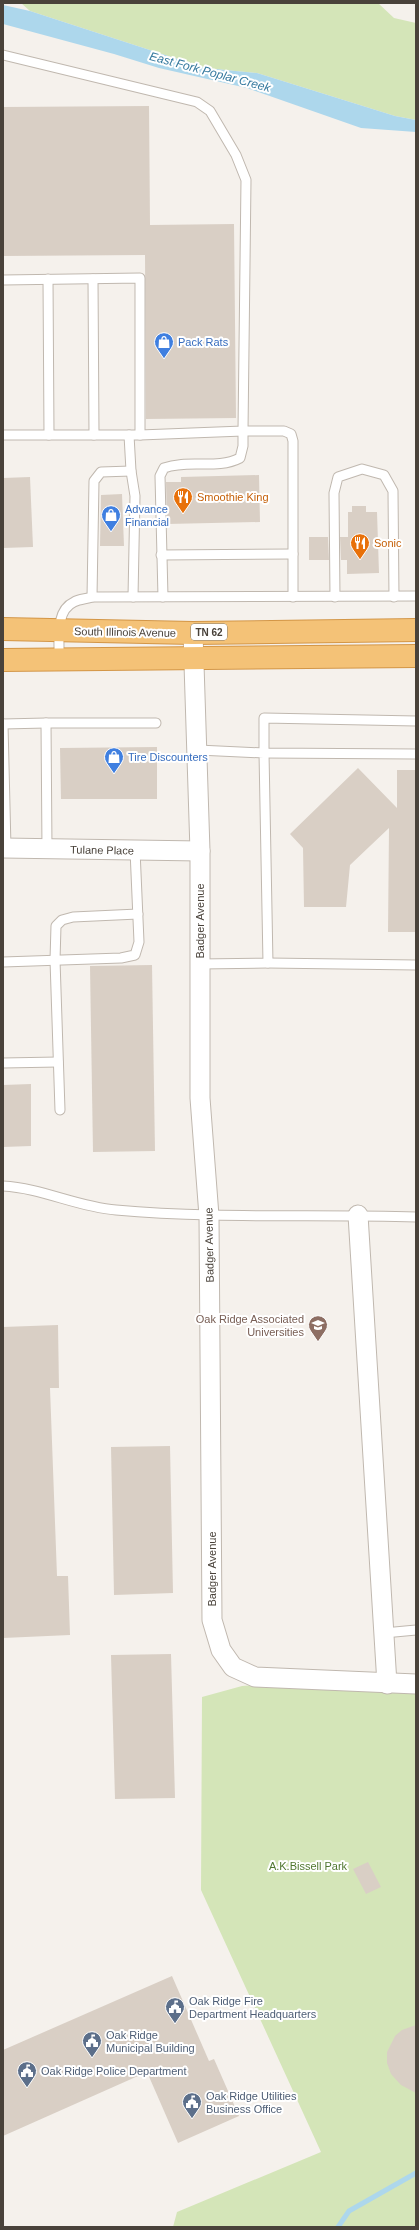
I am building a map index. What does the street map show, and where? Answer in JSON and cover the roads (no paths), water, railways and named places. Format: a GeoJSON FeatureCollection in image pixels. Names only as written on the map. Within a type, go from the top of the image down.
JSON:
{"type":"FeatureCollection","features":[{"type":"Feature","properties":{"kind":"highway","name":"South Illinois Avenue"},"geometry":{"type":"LineString","coordinates":[[3,629],[193,633],[416,630]]}},
{"type":"Feature","properties":{"kind":"highway"},"geometry":{"type":"LineString","coordinates":[[3,660],[416,656]]}},
{"type":"Feature","properties":{"kind":"street","name":"Badger Avenue"},"geometry":{"type":"LineString","coordinates":[[193,633],[198,750],[200,851],[200,1098],[209,1216],[212,1620],[221,1650],[233,1667],[255,1677],[387,1684],[416,1684]]}},
{"type":"Feature","properties":{"kind":"street","name":"Tulane Place"},"geometry":{"type":"LineString","coordinates":[[4,848],[200,851]]}},
{"type":"Feature","properties":{"kind":"street"},"geometry":{"type":"LineString","coordinates":[[358,1216],[387,1684]]}},
{"type":"Feature","properties":{"kind":"lane"},"geometry":{"type":"LineString","coordinates":[[3,55],[197,102],[210,111],[236,155],[246,180],[243,446],[240,458],[230,463],[174,464],[164,468],[160,476],[163,597]]}},
{"type":"Feature","properties":{"kind":"lane"},"geometry":{"type":"LineString","coordinates":[[3,280],[140,278],[140,435]]}},
{"type":"Feature","properties":{"kind":"lane"},"geometry":{"type":"LineString","coordinates":[[48,279],[49,436]]}},
{"type":"Feature","properties":{"kind":"lane"},"geometry":{"type":"LineString","coordinates":[[93,279],[94,435]]}},
{"type":"Feature","properties":{"kind":"lane"},"geometry":{"type":"LineString","coordinates":[[3,435],[140,435],[243,431],[284,431],[291,434],[293,441],[293,596]]}},
{"type":"Feature","properties":{"kind":"lane"},"geometry":{"type":"LineString","coordinates":[[129,435],[131,471],[136,496],[133,597]]}},
{"type":"Feature","properties":{"kind":"lane"},"geometry":{"type":"LineString","coordinates":[[335,597],[334,493],[338,477],[362,469],[384,475],[393,491],[394,597]]}},
{"type":"Feature","properties":{"kind":"lane"},"geometry":{"type":"LineString","coordinates":[[92,597],[94,481],[101,472],[131,471]]}},
{"type":"Feature","properties":{"kind":"lane"},"geometry":{"type":"LineString","coordinates":[[161,555],[293,554]]}},
{"type":"Feature","properties":{"kind":"lane"},"geometry":{"type":"LineString","coordinates":[[59,660],[60,619],[64,611],[73,602],[92,597],[416,596]]}},
{"type":"Feature","properties":{"kind":"lane"},"geometry":{"type":"LineString","coordinates":[[268,963],[264,718],[416,720]]}},
{"type":"Feature","properties":{"kind":"lane"},"geometry":{"type":"LineString","coordinates":[[46,723],[47,849]]}},
{"type":"Feature","properties":{"kind":"lane"},"geometry":{"type":"LineString","coordinates":[[4,848],[3,724],[156,723]]}},
{"type":"Feature","properties":{"kind":"lane"},"geometry":{"type":"LineString","coordinates":[[198,750],[264,753],[416,754]]}},
{"type":"Feature","properties":{"kind":"lane"},"geometry":{"type":"LineString","coordinates":[[3,962],[121,958],[135,955],[138,942],[138,914],[135,850]]}},
{"type":"Feature","properties":{"kind":"lane"},"geometry":{"type":"LineString","coordinates":[[60,1110],[55,960],[56,926],[62,920],[138,914]]}},
{"type":"Feature","properties":{"kind":"lane"},"geometry":{"type":"LineString","coordinates":[[200,964],[268,963],[416,965]]}},
{"type":"Feature","properties":{"kind":"lane"},"geometry":{"type":"LineString","coordinates":[[3,1063],[58,1062]]}},
{"type":"Feature","properties":{"kind":"lane"},"geometry":{"type":"LineString","coordinates":[[3,1186],[22,1188],[114,1210],[209,1216],[416,1217]]}},
{"type":"Feature","properties":{"kind":"lane"},"geometry":{"type":"LineString","coordinates":[[384,1633],[416,1630]]}},
{"type":"Feature","properties":{"kind":"water","name":"East Fork Poplar Creek"},"geometry":{"type":"Polygon","coordinates":[[[3,5],[30,11],[205,68],[257,73],[395,116],[416,120],[416,132],[361,128],[247,88],[159,68],[114,54],[3,24],[3,5]]]}},
{"type":"Feature","properties":{"kind":"waterway"},"geometry":{"type":"LineString","coordinates":[[338,2227],[349,2211],[416,2173]]}},
{"type":"Feature","properties":{"kind":"place","name":"Pack Rats"},"geometry":{"type":"Point","coordinates":[164,359]}},
{"type":"Feature","properties":{"kind":"place","name":"Smoothie King"},"geometry":{"type":"Point","coordinates":[183,514]}},
{"type":"Feature","properties":{"kind":"place","name":"Advance Financial"},"geometry":{"type":"Point","coordinates":[111,532]}},
{"type":"Feature","properties":{"kind":"place","name":"Sonic"},"geometry":{"type":"Point","coordinates":[360,560]}},
{"type":"Feature","properties":{"kind":"place","name":"Tire Discounters"},"geometry":{"type":"Point","coordinates":[114,774]}},
{"type":"Feature","properties":{"kind":"place","name":"Oak Ridge Associated Universities"},"geometry":{"type":"Point","coordinates":[318,1342]}},
{"type":"Feature","properties":{"kind":"place","name":"Oak Ridge Fire Department Headquarters"},"geometry":{"type":"Point","coordinates":[175,2024]}},
{"type":"Feature","properties":{"kind":"place","name":"Oak Ridge Municipal Building"},"geometry":{"type":"Point","coordinates":[92,2058]}},
{"type":"Feature","properties":{"kind":"place","name":"Oak Ridge Police Department"},"geometry":{"type":"Point","coordinates":[27,2088]}},
{"type":"Feature","properties":{"kind":"place","name":"Oak Ridge Utilities Business Office"},"geometry":{"type":"Point","coordinates":[192,2119]}},
{"type":"Feature","properties":{"kind":"park label","name":"A.K.Bissell Park"},"geometry":{"type":"Point","coordinates":[308,1866]}}]}
